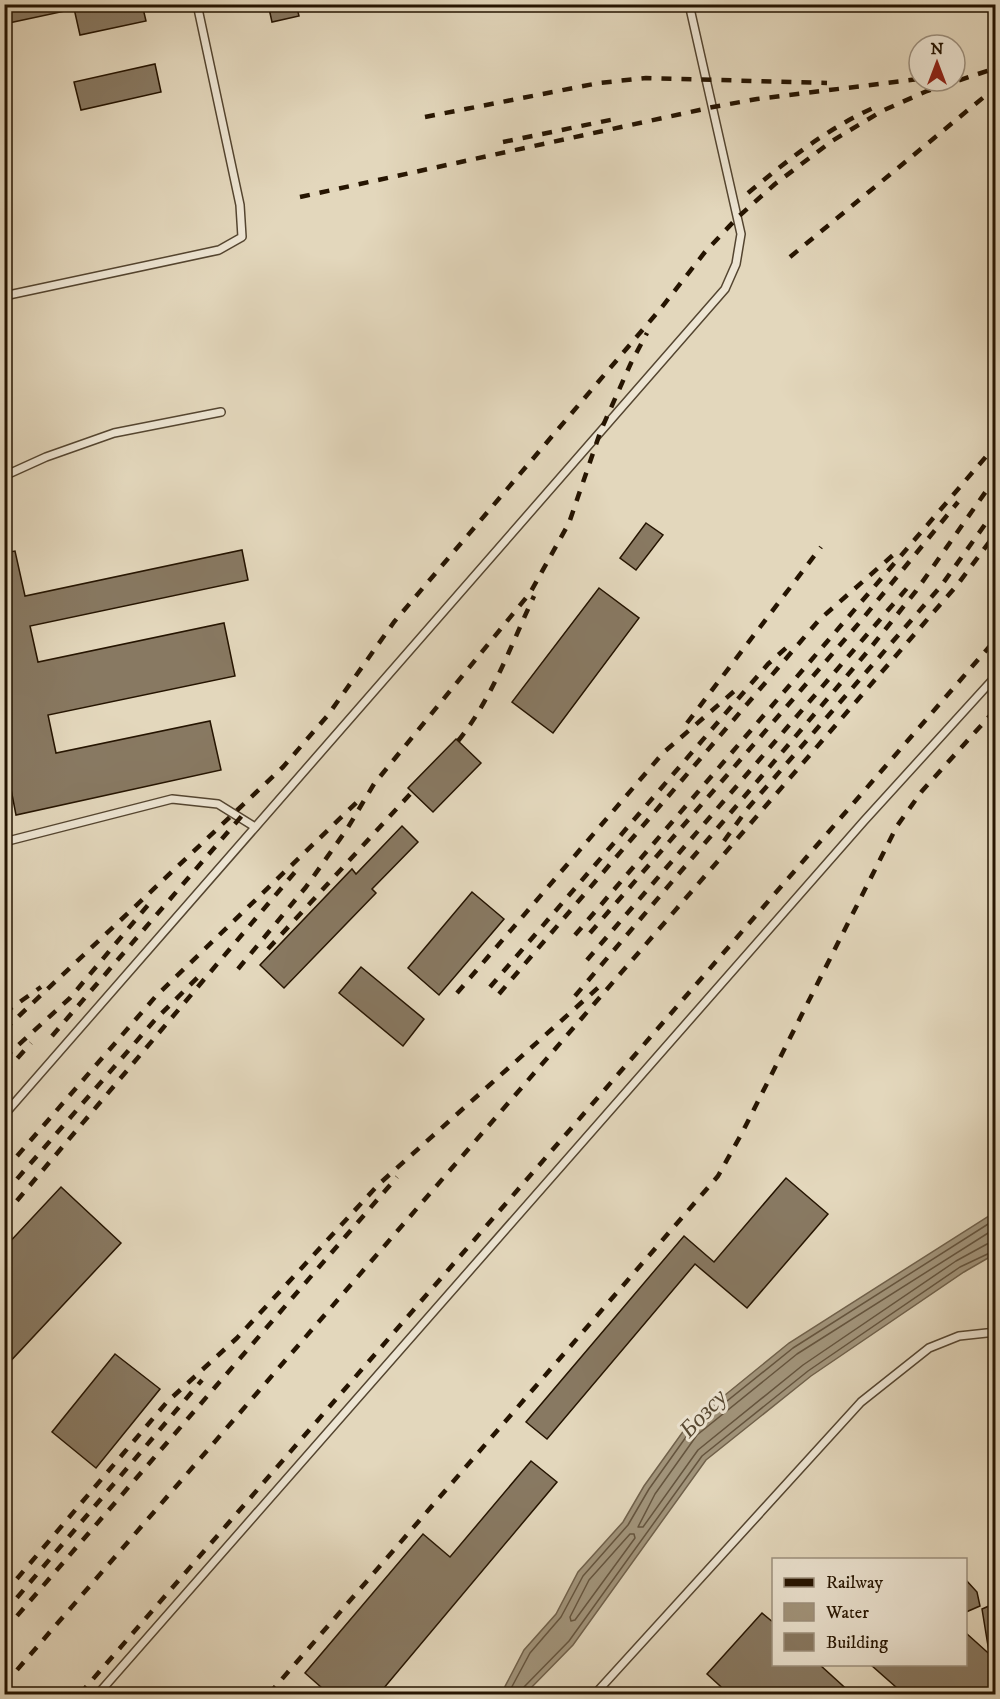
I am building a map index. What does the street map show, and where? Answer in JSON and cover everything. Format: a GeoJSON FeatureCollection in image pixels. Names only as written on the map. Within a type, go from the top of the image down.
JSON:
{"type":"FeatureCollection","features":[{"type":"Feature","properties":{"kind":"lane"},"geometry":{"type":"LineString","coordinates":[[4,296],[219,250],[242,237],[240,206],[197,4]]}},
{"type":"Feature","properties":{"kind":"lane"},"geometry":{"type":"LineString","coordinates":[[4,1115],[725,290],[736,264],[741,234],[690,4]]}},
{"type":"Feature","properties":{"kind":"lane"},"geometry":{"type":"LineString","coordinates":[[4,476],[46,457],[114,434],[221,412]]}},
{"type":"Feature","properties":{"kind":"lane"},"geometry":{"type":"LineString","coordinates":[[98,1695],[856,830],[996,676]]}},
{"type":"Feature","properties":{"kind":"lane"},"geometry":{"type":"LineString","coordinates":[[4,842],[172,799],[218,804],[255,827]]}},
{"type":"Feature","properties":{"kind":"lane"},"geometry":{"type":"LineString","coordinates":[[595,1695],[861,1402],[929,1348],[959,1336],[996,1332]]}},
{"type":"Feature","properties":{"kind":"water","name":"Бозсу"},"geometry":{"type":"Polygon","coordinates":[[[995,1212],[995,1254],[964,1272],[811,1376],[706,1460],[573,1645],[525,1694],[501,1694],[524,1650],[556,1614],[578,1572],[623,1522],[644,1486],[687,1426],[789,1343],[995,1212]]]}},
{"type":"Feature","properties":{"kind":"building"},"geometry":{"type":"Polygon","coordinates":[[[4,4],[70,4],[70,10],[4,24],[4,4]]]}},
{"type":"Feature","properties":{"kind":"building"},"geometry":{"type":"Polygon","coordinates":[[[73,4],[142,4],[146,21],[80,35],[73,4]]]}},
{"type":"Feature","properties":{"kind":"building"},"geometry":{"type":"Polygon","coordinates":[[[268,4],[296,4],[299,16],[272,22],[268,4]]]}},
{"type":"Feature","properties":{"kind":"building"},"geometry":{"type":"Polygon","coordinates":[[[155,64],[161,92],[81,110],[74,82],[155,64]]]}},
{"type":"Feature","properties":{"kind":"building"},"geometry":{"type":"Polygon","coordinates":[[[646,523],[663,535],[636,570],[620,558],[646,523]]]}},
{"type":"Feature","properties":{"kind":"building"},"geometry":{"type":"Polygon","coordinates":[[[242,550],[248,580],[30,626],[38,662],[224,623],[235,676],[48,715],[56,753],[210,721],[221,770],[16,815],[4,753],[4,553],[15,551],[25,596],[242,550]]]}},
{"type":"Feature","properties":{"kind":"building"},"geometry":{"type":"Polygon","coordinates":[[[599,588],[639,618],[553,733],[512,702],[599,588]]]}},
{"type":"Feature","properties":{"kind":"building"},"geometry":{"type":"Polygon","coordinates":[[[456,739],[481,763],[433,812],[408,788],[456,739]]]}},
{"type":"Feature","properties":{"kind":"building"},"geometry":{"type":"Polygon","coordinates":[[[402,826],[418,842],[372,889],[376,893],[284,988],[260,965],[352,869],[356,874],[402,826]]]}},
{"type":"Feature","properties":{"kind":"building"},"geometry":{"type":"Polygon","coordinates":[[[472,892],[504,919],[439,995],[408,968],[472,892]]]}},
{"type":"Feature","properties":{"kind":"building"},"geometry":{"type":"Polygon","coordinates":[[[361,967],[424,1019],[403,1046],[339,993],[361,967]]]}},
{"type":"Feature","properties":{"kind":"building"},"geometry":{"type":"Polygon","coordinates":[[[786,1178],[828,1214],[747,1308],[695,1264],[547,1439],[526,1422],[684,1236],[714,1262],[786,1178]]]}},
{"type":"Feature","properties":{"kind":"building"},"geometry":{"type":"Polygon","coordinates":[[[61,1187],[121,1243],[4,1368],[4,1248],[61,1187]]]}},
{"type":"Feature","properties":{"kind":"building"},"geometry":{"type":"Polygon","coordinates":[[[115,1354],[160,1389],[96,1468],[52,1432],[115,1354]]]}},
{"type":"Feature","properties":{"kind":"building"},"geometry":{"type":"Polygon","coordinates":[[[531,1461],[557,1482],[378,1695],[330,1695],[305,1673],[423,1534],[450,1557],[531,1461]]]}},
{"type":"Feature","properties":{"kind":"building"},"geometry":{"type":"Polygon","coordinates":[[[967,1581],[977,1592],[980,1606],[967,1612],[967,1581]]]}},
{"type":"Feature","properties":{"kind":"building"},"geometry":{"type":"Polygon","coordinates":[[[996,1603],[996,1651],[989,1652],[982,1609],[996,1603]]]}},
{"type":"Feature","properties":{"kind":"building"},"geometry":{"type":"Polygon","coordinates":[[[762,1613],[772,1621],[772,1666],[821,1666],[853,1695],[730,1695],[707,1674],[762,1613]]]}},
{"type":"Feature","properties":{"kind":"building"},"geometry":{"type":"Polygon","coordinates":[[[967,1634],[996,1660],[996,1695],[905,1695],[872,1666],[967,1666],[967,1634]]]}},
{"type":"Feature","properties":{"kind":"railway"},"geometry":{"type":"LineString","coordinates":[[4,1030],[283,767],[328,715],[394,622],[662,307],[705,252],[738,217],[775,184],[832,141],[882,111],[927,91],[996,68]]}},
{"type":"Feature","properties":{"kind":"railway"},"geometry":{"type":"LineString","coordinates":[[425,117],[599,83],[646,78],[827,83]]}},
{"type":"Feature","properties":{"kind":"railway"},"geometry":{"type":"LineString","coordinates":[[300,197],[713,107],[757,99],[907,80]]}},
{"type":"Feature","properties":{"kind":"railway"},"geometry":{"type":"LineString","coordinates":[[790,257],[996,87]]}},
{"type":"Feature","properties":{"kind":"railway"},"geometry":{"type":"LineString","coordinates":[[748,193],[792,157],[839,126],[873,108]]}},
{"type":"Feature","properties":{"kind":"railway"},"geometry":{"type":"LineString","coordinates":[[503,142],[615,119]]}},
{"type":"Feature","properties":{"kind":"railway"},"geometry":{"type":"LineString","coordinates":[[238,969],[306,887],[347,829],[374,784],[530,593],[569,523],[601,430],[647,333]]}},
{"type":"Feature","properties":{"kind":"railway"},"geometry":{"type":"LineString","coordinates":[[575,935],[996,445]]}},
{"type":"Feature","properties":{"kind":"railway"},"geometry":{"type":"LineString","coordinates":[[575,996],[868,651],[916,591],[996,477]]}},
{"type":"Feature","properties":{"kind":"railway"},"geometry":{"type":"LineString","coordinates":[[590,933],[860,622],[958,502]]}},
{"type":"Feature","properties":{"kind":"railway"},"geometry":{"type":"LineString","coordinates":[[724,841],[748,808],[941,586],[996,509]]}},
{"type":"Feature","properties":{"kind":"railway"},"geometry":{"type":"LineString","coordinates":[[4,1685],[958,584],[996,533]]}},
{"type":"Feature","properties":{"kind":"railway"},"geometry":{"type":"LineString","coordinates":[[687,723],[821,547]]}},
{"type":"Feature","properties":{"kind":"railway"},"geometry":{"type":"LineString","coordinates":[[499,994],[819,620],[893,555]]}},
{"type":"Feature","properties":{"kind":"railway"},"geometry":{"type":"LineString","coordinates":[[587,960],[908,587]]}},
{"type":"Feature","properties":{"kind":"railway"},"geometry":{"type":"LineString","coordinates":[[458,741],[491,690],[534,596]]}},
{"type":"Feature","properties":{"kind":"railway"},"geometry":{"type":"LineString","coordinates":[[80,1694],[996,639]]}},
{"type":"Feature","properties":{"kind":"railway"},"geometry":{"type":"LineString","coordinates":[[490,987],[768,664],[786,648]]}},
{"type":"Feature","properties":{"kind":"railway"},"geometry":{"type":"LineString","coordinates":[[457,993],[663,753],[739,687]]}},
{"type":"Feature","properties":{"kind":"railway"},"geometry":{"type":"LineString","coordinates":[[269,1694],[718,1176],[897,826],[922,791],[996,709]]}},
{"type":"Feature","properties":{"kind":"railway"},"geometry":{"type":"LineString","coordinates":[[268,949],[412,792]]}},
{"type":"Feature","properties":{"kind":"railway"},"geometry":{"type":"LineString","coordinates":[[4,1171],[156,996],[357,802]]}},
{"type":"Feature","properties":{"kind":"railway"},"geometry":{"type":"LineString","coordinates":[[52,1036],[246,811]]}},
{"type":"Feature","properties":{"kind":"railway"},"geometry":{"type":"LineString","coordinates":[[4,1216],[295,872]]}},
{"type":"Feature","properties":{"kind":"railway"},"geometry":{"type":"LineString","coordinates":[[4,1058],[70,998],[148,905]]}},
{"type":"Feature","properties":{"kind":"railway"},"geometry":{"type":"LineString","coordinates":[[4,1194],[154,1021],[204,971]]}},
{"type":"Feature","properties":{"kind":"railway"},"geometry":{"type":"LineString","coordinates":[[4,1594],[167,1402],[237,1338],[379,1184],[600,986]]}},
{"type":"Feature","properties":{"kind":"railway"},"geometry":{"type":"LineString","coordinates":[[4,1013],[41,987]]}},
{"type":"Feature","properties":{"kind":"railway"},"geometry":{"type":"LineString","coordinates":[[4,1073],[31,1043]]}},
{"type":"Feature","properties":{"kind":"railway"},"geometry":{"type":"LineString","coordinates":[[4,1631],[397,1177]]}},
{"type":"Feature","properties":{"kind":"railway"},"geometry":{"type":"LineString","coordinates":[[4,1613],[202,1380]]}}]}
